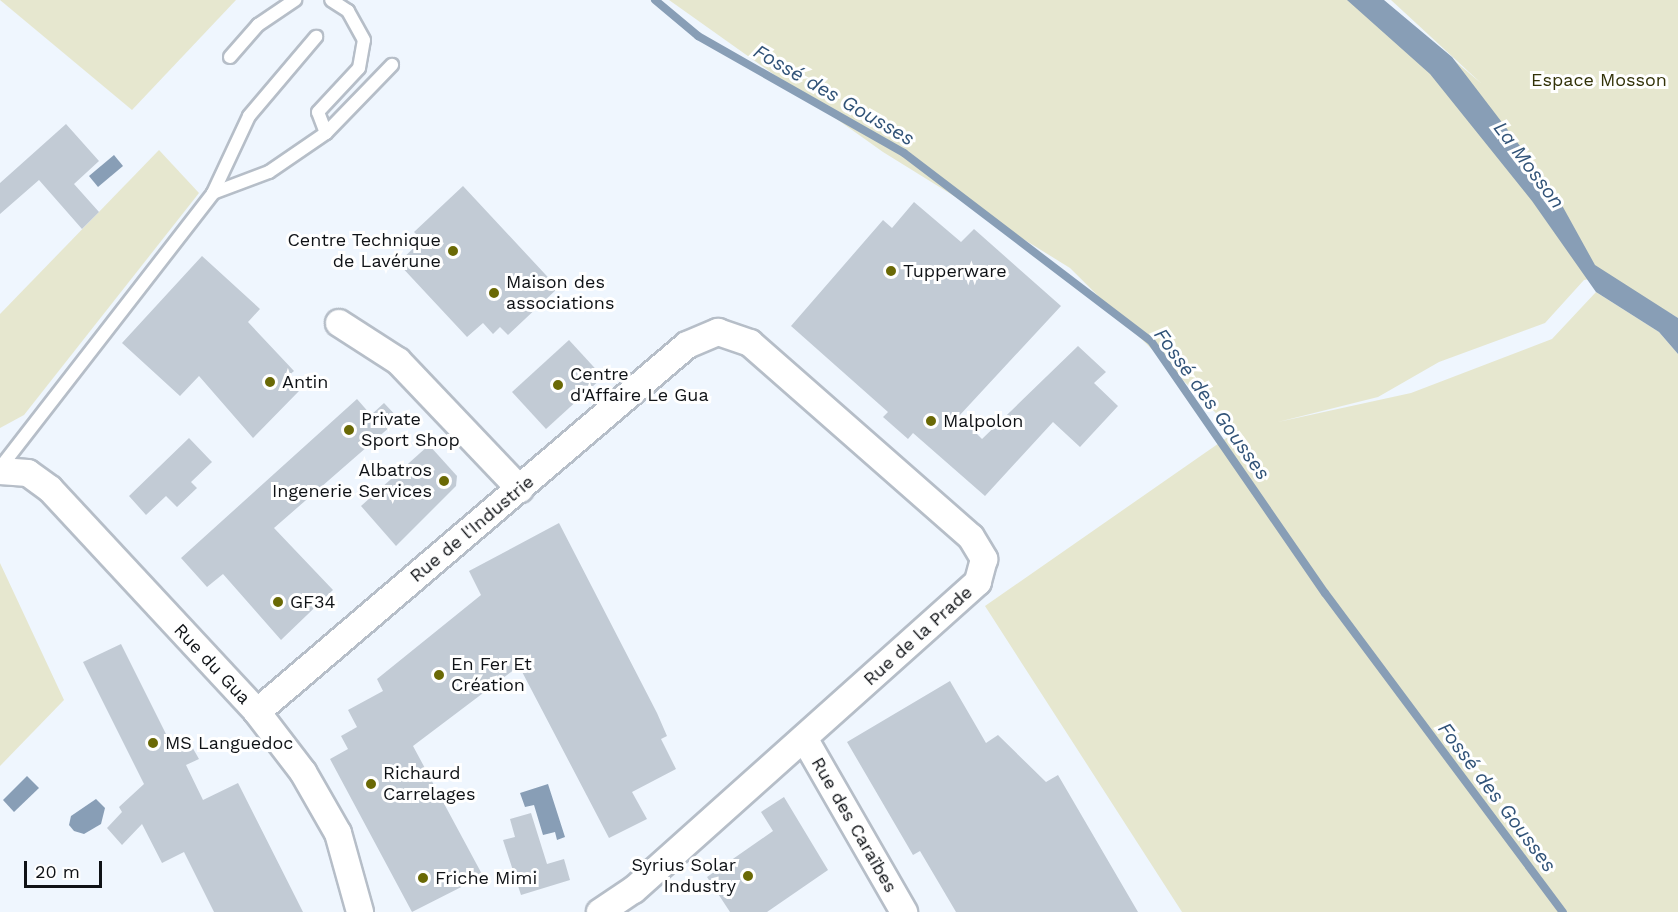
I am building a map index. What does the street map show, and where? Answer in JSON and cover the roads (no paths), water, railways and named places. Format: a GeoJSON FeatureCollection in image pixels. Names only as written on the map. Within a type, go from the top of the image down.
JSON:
{"type":"FeatureCollection","features":[{"type":"Feature","properties":{"kind":"street"},"geometry":{"type":"LineString","coordinates":[[339,323],[398,361],[520,489]]}},
{"type":"Feature","properties":{"kind":"street","name":"Rue de la Prade"},"geometry":{"type":"LineString","coordinates":[[600,912],[633,890],[978,582],[984,559],[971,537],[750,343],[718,332],[687,345]]}},
{"type":"Feature","properties":{"kind":"street","name":"Rue de l'Industrie"},"geometry":{"type":"LineString","coordinates":[[257,712],[687,345]]}},
{"type":"Feature","properties":{"kind":"street","name":"Rue du Gua"},"geometry":{"type":"LineString","coordinates":[[0,470],[28,473],[50,489],[257,712],[303,772],[338,833],[360,912]]}},
{"type":"Feature","properties":{"kind":"street","name":"Rue des Caraïbes"},"geometry":{"type":"LineString","coordinates":[[804,738],[904,912]]}},
{"type":"Feature","properties":{"kind":"lane"},"geometry":{"type":"LineString","coordinates":[[230,57],[258,25],[295,0]]}},
{"type":"Feature","properties":{"kind":"lane"},"geometry":{"type":"LineString","coordinates":[[326,133],[318,112],[359,68],[364,40],[348,11],[331,0]]}},
{"type":"Feature","properties":{"kind":"lane"},"geometry":{"type":"LineString","coordinates":[[0,470],[213,193],[249,116],[316,37]]}},
{"type":"Feature","properties":{"kind":"lane"},"geometry":{"type":"LineString","coordinates":[[213,193],[269,172],[326,133],[392,65]]}},
{"type":"Feature","properties":{"kind":"water","name":"La Mosson"},"geometry":{"type":"Polygon","coordinates":[[[1347,0],[1384,0],[1452,57],[1553,189],[1595,265],[1678,318],[1678,354],[1659,332],[1596,292],[1532,201],[1430,74],[1347,0]]]}},
{"type":"Feature","properties":{"kind":"water"},"geometry":{"type":"Polygon","coordinates":[[[114,155],[123,166],[98,187],[89,176],[114,155]]]}},
{"type":"Feature","properties":{"kind":"water"},"geometry":{"type":"Polygon","coordinates":[[[27,776],[39,788],[14,812],[3,800],[27,776]]]}},
{"type":"Feature","properties":{"kind":"water"},"geometry":{"type":"Polygon","coordinates":[[[548,784],[565,837],[557,840],[555,832],[543,835],[534,805],[525,807],[520,793],[548,784]]]}},
{"type":"Feature","properties":{"kind":"water"},"geometry":{"type":"Polygon","coordinates":[[[96,799],[105,808],[101,824],[84,834],[74,831],[69,825],[71,816],[96,799]]]}},
{"type":"Feature","properties":{"kind":"waterway","name":"Fossé des Gousses"},"geometry":{"type":"LineString","coordinates":[[655,0],[698,36],[904,153],[1151,341],[1325,593],[1563,912]]}},
{"type":"Feature","properties":{"kind":"place","name":"Centre Technique de Lavérune"},"geometry":{"type":"Point","coordinates":[453,251]}},
{"type":"Feature","properties":{"kind":"place","name":"Tupperware"},"geometry":{"type":"Point","coordinates":[891,271]}},
{"type":"Feature","properties":{"kind":"place","name":"Maison des associations"},"geometry":{"type":"Point","coordinates":[494,293]}},
{"type":"Feature","properties":{"kind":"place","name":"Antin"},"geometry":{"type":"Point","coordinates":[270,382]}},
{"type":"Feature","properties":{"kind":"place","name":"Centre d'Affaire Le Gua"},"geometry":{"type":"Point","coordinates":[558,385]}},
{"type":"Feature","properties":{"kind":"place","name":"Malpolon"},"geometry":{"type":"Point","coordinates":[931,421]}},
{"type":"Feature","properties":{"kind":"place","name":"Private Sport Shop"},"geometry":{"type":"Point","coordinates":[349,430]}},
{"type":"Feature","properties":{"kind":"place","name":"Albatros Ingenerie Services"},"geometry":{"type":"Point","coordinates":[444,481]}},
{"type":"Feature","properties":{"kind":"place","name":"GF34"},"geometry":{"type":"Point","coordinates":[278,602]}},
{"type":"Feature","properties":{"kind":"place","name":"En Fer Et Création"},"geometry":{"type":"Point","coordinates":[439,675]}},
{"type":"Feature","properties":{"kind":"place","name":"MS Languedoc"},"geometry":{"type":"Point","coordinates":[153,743]}},
{"type":"Feature","properties":{"kind":"place","name":"Richaurd Carrelages"},"geometry":{"type":"Point","coordinates":[371,784]}},
{"type":"Feature","properties":{"kind":"place","name":"Syrius Solar Industry"},"geometry":{"type":"Point","coordinates":[748,876]}},
{"type":"Feature","properties":{"kind":"place","name":"Friche Mimi"},"geometry":{"type":"Point","coordinates":[423,878]}},
{"type":"Feature","properties":{"kind":"park label","name":"Espace Mosson"},"geometry":{"type":"Point","coordinates":[1599,80]}}]}
